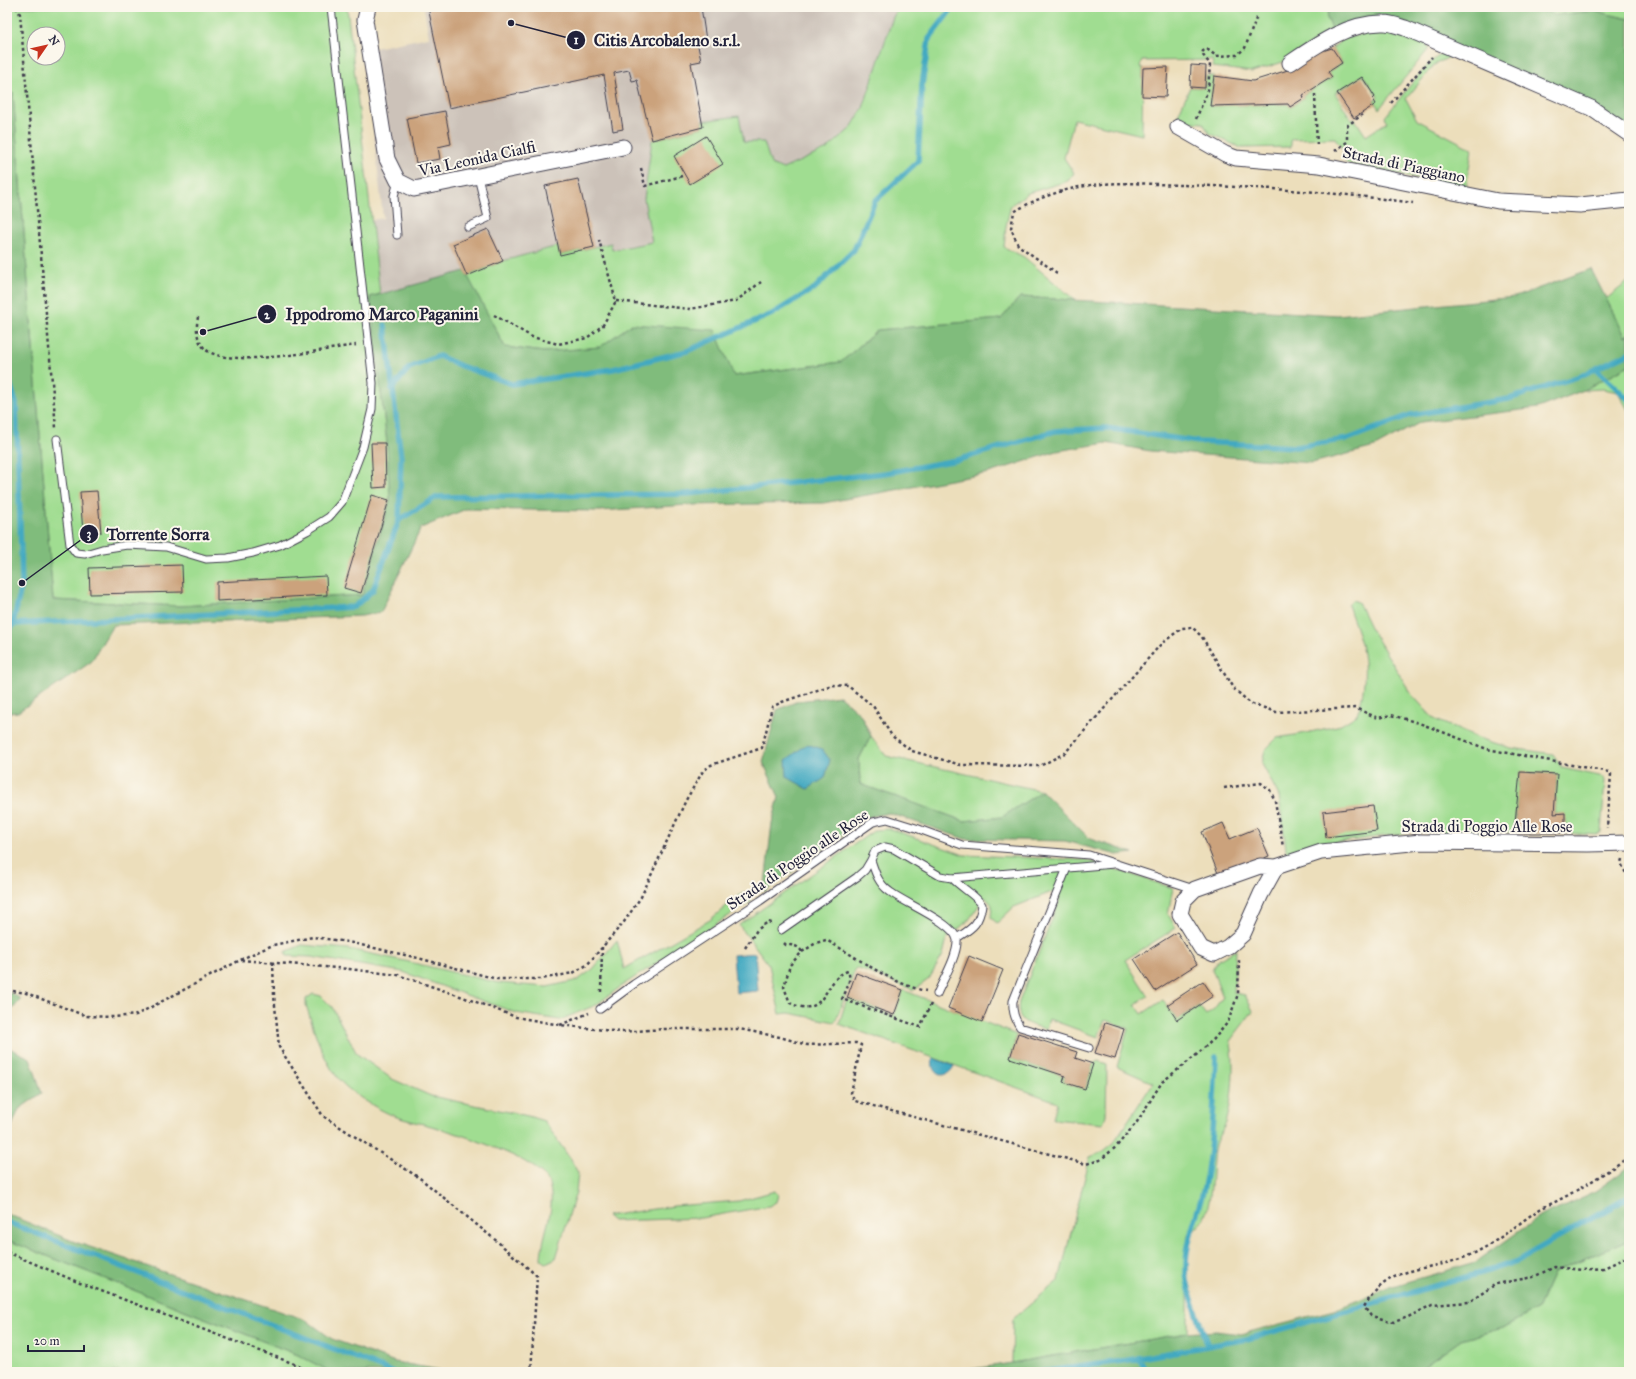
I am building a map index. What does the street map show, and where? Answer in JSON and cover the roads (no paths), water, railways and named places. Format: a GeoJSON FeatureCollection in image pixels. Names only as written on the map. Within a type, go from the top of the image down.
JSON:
{"type":"FeatureCollection","features":[{"type":"Feature","properties":{"kind":"street","name":"Via Leonida Cialfi"},"geometry":{"type":"LineString","coordinates":[[368,7],[365,20],[386,159],[398,181],[414,190],[623,147]]}},
{"type":"Feature","properties":{"kind":"street"},"geometry":{"type":"LineString","coordinates":[[1290,63],[1334,35],[1364,25],[1385,22],[1405,28],[1591,108],[1629,134]]}},
{"type":"Feature","properties":{"kind":"street","name":"Strada di Piaggiano"},"geometry":{"type":"LineString","coordinates":[[1178,127],[1225,154],[1236,158],[1319,165],[1498,202],[1580,205],[1629,200]]}},
{"type":"Feature","properties":{"kind":"street","name":"Strada di Poggio Alle Rose"},"geometry":{"type":"LineString","coordinates":[[1194,889],[1260,866],[1281,865],[1321,852],[1421,842],[1629,843]]}},
{"type":"Feature","properties":{"kind":"street"},"geometry":{"type":"LineString","coordinates":[[1194,889],[1183,901],[1180,914],[1201,948],[1214,954],[1228,947],[1243,934],[1260,894],[1281,865]]}},
{"type":"Feature","properties":{"kind":"lane"},"geometry":{"type":"LineString","coordinates":[[57,439],[70,545],[76,553],[85,554],[102,549],[127,545],[166,547],[206,559],[228,558],[273,547],[307,531],[329,517],[342,502],[363,447],[372,409],[372,383],[331,7]]}},
{"type":"Feature","properties":{"kind":"lane"},"geometry":{"type":"LineString","coordinates":[[468,227],[488,218],[478,177]]}},
{"type":"Feature","properties":{"kind":"lane"},"geometry":{"type":"LineString","coordinates":[[398,181],[394,196],[398,236]]}},
{"type":"Feature","properties":{"kind":"lane","name":"Strada di Poggio alle Rose"},"geometry":{"type":"LineString","coordinates":[[600,1009],[634,984],[760,901],[873,822],[887,819],[962,845],[1089,855],[1194,889]]}},
{"type":"Feature","properties":{"kind":"lane"},"geometry":{"type":"LineString","coordinates":[[781,930],[857,877],[865,870],[875,851],[885,847],[894,849],[940,876],[952,878],[1116,864]]}},
{"type":"Feature","properties":{"kind":"lane"},"geometry":{"type":"LineString","coordinates":[[871,860],[877,878],[888,891],[951,929],[957,938],[956,950],[937,994]]}},
{"type":"Feature","properties":{"kind":"lane"},"geometry":{"type":"LineString","coordinates":[[1067,868],[1013,1001],[1012,1010],[1020,1027],[1089,1048]]}},
{"type":"Feature","properties":{"kind":"lane"},"geometry":{"type":"LineString","coordinates":[[952,878],[962,888],[979,900],[982,905],[980,916],[975,925],[957,938]]}},
{"type":"Feature","properties":{"kind":"water"},"geometry":{"type":"Polygon","coordinates":[[[807,744],[822,749],[830,760],[825,778],[808,789],[787,777],[786,760],[807,744]]]}},
{"type":"Feature","properties":{"kind":"water"},"geometry":{"type":"Polygon","coordinates":[[[755,953],[758,991],[736,993],[733,955],[755,953]]]}},
{"type":"Feature","properties":{"kind":"water"},"geometry":{"type":"Polygon","coordinates":[[[933,1058],[954,1066],[947,1074],[939,1074],[933,1069],[933,1058]]]}},
{"type":"Feature","properties":{"kind":"waterway"},"geometry":{"type":"LineString","coordinates":[[392,389],[409,368],[439,356],[461,366],[512,384],[613,369],[687,351],[772,314],[815,288],[854,250],[875,201],[918,161],[922,85],[929,39],[953,7]]}},
{"type":"Feature","properties":{"kind":"waterway"},"geometry":{"type":"LineString","coordinates":[[385,325],[401,457],[399,520]]}},
{"type":"Feature","properties":{"kind":"waterway"},"geometry":{"type":"LineString","coordinates":[[13,624],[354,607],[373,590],[399,520],[437,497],[687,494],[885,473],[957,460],[1055,431],[1106,428],[1199,442],[1296,447],[1348,439],[1410,415],[1509,399],[1580,376],[1629,353]]}},
{"type":"Feature","properties":{"kind":"waterway"},"geometry":{"type":"LineString","coordinates":[[1596,369],[1629,400]]}},
{"type":"Feature","properties":{"kind":"waterway"},"geometry":{"type":"LineString","coordinates":[[7,373],[16,403],[22,583],[13,624],[7,632]]}},
{"type":"Feature","properties":{"kind":"waterway"},"geometry":{"type":"LineString","coordinates":[[1208,1346],[1189,1288],[1186,1260],[1207,1171],[1213,1122],[1216,1057]]}},
{"type":"Feature","properties":{"kind":"waterway"},"geometry":{"type":"LineString","coordinates":[[1040,1372],[1123,1361],[1247,1339],[1491,1270],[1517,1261],[1629,1197]]}},
{"type":"Feature","properties":{"kind":"waterway"},"geometry":{"type":"LineString","coordinates":[[7,1222],[393,1372]]}},
{"type":"Feature","properties":{"kind":"waterway"},"geometry":{"type":"LineString","coordinates":[[1138,1358],[1148,1372]]}},
{"type":"Feature","properties":{"kind":"place","name":"Citis Arcobaleno s.r.l."},"geometry":{"type":"Point","coordinates":[511,23]}},
{"type":"Feature","properties":{"kind":"place","name":"Ippodromo Marco Paganini"},"geometry":{"type":"Point","coordinates":[203,332]}},
{"type":"Feature","properties":{"kind":"place","name":"Torrente Sorra"},"geometry":{"type":"Point","coordinates":[22,583]}}]}
